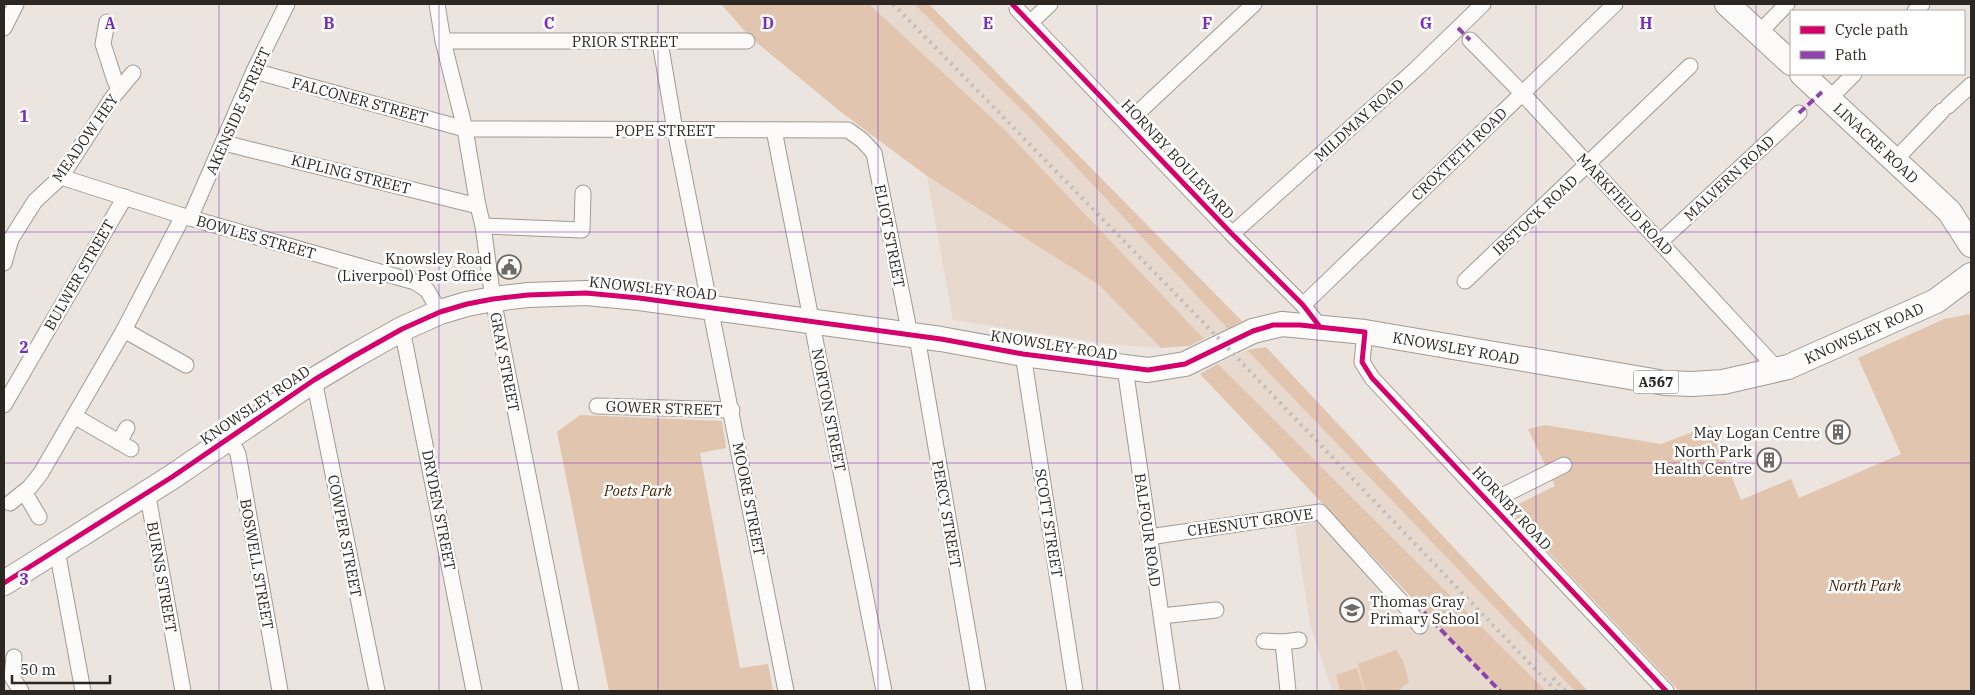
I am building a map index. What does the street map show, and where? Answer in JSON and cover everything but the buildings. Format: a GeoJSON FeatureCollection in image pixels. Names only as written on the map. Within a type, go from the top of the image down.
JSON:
{"type":"FeatureCollection","features":[{"type":"Feature","properties":{"kind":"main road"},"geometry":{"type":"LineString","coordinates":[[1727,4],[1790,62]]}},
{"type":"Feature","properties":{"kind":"main road","name":"LINACRE ROAD"},"geometry":{"type":"LineString","coordinates":[[1803,75],[1949,211],[1967,219],[1971,223]]}},
{"type":"Feature","properties":{"kind":"main road","name":"LINACRE ROAD"},"geometry":{"type":"LineString","coordinates":[[1949,211],[1958,228],[1971,245]]}},
{"type":"Feature","properties":{"kind":"main road","name":"KNOWSLEY ROAD"},"geometry":{"type":"LineString","coordinates":[[4,582],[230,438],[314,380],[402,329],[440,312],[493,299],[528,295],[586,293],[710,307],[941,339],[1023,354],[1148,370],[1175,367],[1262,327],[1282,324],[1365,332],[1665,383],[1692,384],[1723,382],[1778,370],[1936,301],[1971,275]]}},
{"type":"Feature","properties":{"kind":"main road","name":"KNOWSLEY ROAD"},"geometry":{"type":"LineString","coordinates":[[1936,301],[1971,298]]}},
{"type":"Feature","properties":{"kind":"street"},"geometry":{"type":"LineString","coordinates":[[4,28],[16,4]]}},
{"type":"Feature","properties":{"kind":"street","name":"AKENSIDE STREET"},"geometry":{"type":"LineString","coordinates":[[10,503],[24,493],[40,473],[124,330],[186,217],[224,142],[254,71],[287,4]]}},
{"type":"Feature","properties":{"kind":"street","name":"GRAY STREET"},"geometry":{"type":"LineString","coordinates":[[437,4],[443,41],[465,130],[478,206],[484,226],[493,299],[571,691]]}},
{"type":"Feature","properties":{"kind":"street"},"geometry":{"type":"LineString","coordinates":[[1031,22],[1050,4]]}},
{"type":"Feature","properties":{"kind":"street","name":"MILDMAY ROAD"},"geometry":{"type":"LineString","coordinates":[[1232,234],[1416,69],[1483,4]]}},
{"type":"Feature","properties":{"kind":"street","name":"CROXTETH ROAD"},"geometry":{"type":"LineString","coordinates":[[1303,305],[1615,4]]}},
{"type":"Feature","properties":{"kind":"street"},"geometry":{"type":"LineString","coordinates":[[1759,33],[1788,4]]}},
{"type":"Feature","properties":{"kind":"street"},"geometry":{"type":"LineString","coordinates":[[1127,123],[1247,6]]}},
{"type":"Feature","properties":{"kind":"street","name":"HORNBY BOULEVARD"},"geometry":{"type":"LineString","coordinates":[[1017,9],[1232,234],[1303,305],[1320,327]]}},
{"type":"Feature","properties":{"kind":"street","name":"MEADOW HEY"},"geometry":{"type":"LineString","coordinates":[[107,22],[103,44],[119,88]]}},
{"type":"Feature","properties":{"kind":"street","name":"PRIOR STREET"},"geometry":{"type":"LineString","coordinates":[[443,41],[660,42],[747,40]]}},
{"type":"Feature","properties":{"kind":"street","name":"MARKFIELD ROAD"},"geometry":{"type":"LineString","coordinates":[[1470,40],[1522,93],[1778,370]]}},
{"type":"Feature","properties":{"kind":"street","name":"MOORE STREET"},"geometry":{"type":"LineString","coordinates":[[660,42],[674,130],[732,410],[786,691]]}},
{"type":"Feature","properties":{"kind":"street","name":"IBSTOCK ROAD"},"geometry":{"type":"LineString","coordinates":[[1465,281],[1690,66]]}},
{"type":"Feature","properties":{"kind":"street","name":"FALCONER STREET"},"geometry":{"type":"LineString","coordinates":[[254,71],[465,130]]}},
{"type":"Feature","properties":{"kind":"street","name":"MEADOW HEY"},"geometry":{"type":"LineString","coordinates":[[4,263],[11,238],[35,201],[61,177],[119,88],[133,73]]}},
{"type":"Feature","properties":{"kind":"street"},"geometry":{"type":"LineString","coordinates":[[1829,99],[1853,75]]}},
{"type":"Feature","properties":{"kind":"street"},"geometry":{"type":"LineString","coordinates":[[1894,161],[1945,108],[1971,85]]}},
{"type":"Feature","properties":{"kind":"street","name":"MALVERN ROAD"},"geometry":{"type":"LineString","coordinates":[[1660,242],[1799,113]]}},
{"type":"Feature","properties":{"kind":"street","name":"POPE STREET"},"geometry":{"type":"LineString","coordinates":[[465,130],[848,130],[862,140]]}},
{"type":"Feature","properties":{"kind":"street","name":"NORTON STREET"},"geometry":{"type":"LineString","coordinates":[[774,130],[884,691]]}},
{"type":"Feature","properties":{"kind":"street","name":"ELIOT STREET"},"geometry":{"type":"LineString","coordinates":[[862,140],[874,153],[913,336]]}},
{"type":"Feature","properties":{"kind":"street","name":"KIPLING STREET"},"geometry":{"type":"LineString","coordinates":[[224,142],[478,206]]}},
{"type":"Feature","properties":{"kind":"street","name":"BOWLES STREET"},"geometry":{"type":"LineString","coordinates":[[61,177],[186,217],[415,282],[427,290],[440,312]]}},
{"type":"Feature","properties":{"kind":"street"},"geometry":{"type":"LineString","coordinates":[[484,226],[582,230],[583,193]]}},
{"type":"Feature","properties":{"kind":"street","name":"BULWER STREET"},"geometry":{"type":"LineString","coordinates":[[4,404],[125,197]]}},
{"type":"Feature","properties":{"kind":"street","name":"DRYDEN STREET"},"geometry":{"type":"LineString","coordinates":[[402,329],[474,691]]}},
{"type":"Feature","properties":{"kind":"street"},"geometry":{"type":"LineString","coordinates":[[124,330],[186,365]]}},
{"type":"Feature","properties":{"kind":"street","name":"HORNBY ROAD"},"geometry":{"type":"LineString","coordinates":[[1365,332],[1362,362],[1372,378],[1666,691]]}},
{"type":"Feature","properties":{"kind":"street","name":"PERCY STREET"},"geometry":{"type":"LineString","coordinates":[[913,336],[978,691]]}},
{"type":"Feature","properties":{"kind":"street"},"geometry":{"type":"LineString","coordinates":[[169,355],[177,342]]}},
{"type":"Feature","properties":{"kind":"street","name":"SCOTT STREET"},"geometry":{"type":"LineString","coordinates":[[1023,354],[1075,691]]}},
{"type":"Feature","properties":{"kind":"street","name":"BALFOUR ROAD"},"geometry":{"type":"LineString","coordinates":[[1126,368],[1148,537],[1162,616],[1172,691]]}},
{"type":"Feature","properties":{"kind":"street","name":"COWPER STREET"},"geometry":{"type":"LineString","coordinates":[[314,380],[377,691]]}},
{"type":"Feature","properties":{"kind":"street","name":"GOWER STREET"},"geometry":{"type":"LineString","coordinates":[[597,406],[732,410]]}},
{"type":"Feature","properties":{"kind":"street"},"geometry":{"type":"LineString","coordinates":[[74,416],[125,445],[127,428]]}},
{"type":"Feature","properties":{"kind":"street","name":"BOSWELL STREET"},"geometry":{"type":"LineString","coordinates":[[230,438],[238,454],[280,691]]}},
{"type":"Feature","properties":{"kind":"street"},"geometry":{"type":"LineString","coordinates":[[1490,502],[1564,465]]}},
{"type":"Feature","properties":{"kind":"street","name":"BURNS STREET"},"geometry":{"type":"LineString","coordinates":[[147,491],[183,691]]}},
{"type":"Feature","properties":{"kind":"street"},"geometry":{"type":"LineString","coordinates":[[24,493],[39,517]]}},
{"type":"Feature","properties":{"kind":"street","name":"CHESNUT GROVE"},"geometry":{"type":"LineString","coordinates":[[1148,537],[1320,512],[1407,608],[1420,626]]}},
{"type":"Feature","properties":{"kind":"street"},"geometry":{"type":"LineString","coordinates":[[55,550],[59,561],[83,691]]}},
{"type":"Feature","properties":{"kind":"street"},"geometry":{"type":"LineString","coordinates":[[1162,616],[1216,610]]}},
{"type":"Feature","properties":{"kind":"street"},"geometry":{"type":"LineString","coordinates":[[1264,641],[1283,642],[1300,640]]}},
{"type":"Feature","properties":{"kind":"street"},"geometry":{"type":"LineString","coordinates":[[1283,642],[1288,691]]}},
{"type":"Feature","properties":{"kind":"street"},"geometry":{"type":"LineString","coordinates":[[14,657],[8,678],[21,691]]}},
{"type":"Feature","properties":{"kind":"shaded area"},"geometry":{"type":"Polygon","coordinates":[[[869,4],[914,4],[1034,122],[1228,329],[1204,339],[1005,130],[869,4]]]}},
{"type":"Feature","properties":{"kind":"shaded area"},"geometry":{"type":"Polygon","coordinates":[[[927,176],[1099,285],[1161,348],[1116,345],[953,320],[927,176]]]}},
{"type":"Feature","properties":{"kind":"shaded area"},"geometry":{"type":"Polygon","coordinates":[[[1247,350],[1575,691],[1546,691],[1218,364],[1247,350]]]}},
{"type":"Feature","properties":{"kind":"shaded area","name":"Thomas Gray Primary School"},"geometry":{"type":"Polygon","coordinates":[[[1319,521],[1402,618],[1415,603],[1500,691],[1332,691],[1310,624],[1295,527],[1319,521]]]}},
{"type":"Feature","properties":{"kind":"green space"},"geometry":{"type":"Polygon","coordinates":[[[721,4],[869,4],[1005,130],[1204,339],[1189,346],[1161,348],[1099,285],[927,176],[841,112],[751,38],[721,4]]]}},
{"type":"Feature","properties":{"kind":"green space"},"geometry":{"type":"Polygon","coordinates":[[[914,4],[929,4],[1242,321],[1228,329],[1034,122],[914,4]]]}},
{"type":"Feature","properties":{"kind":"green space","name":"North Park"},"geometry":{"type":"Polygon","coordinates":[[[1971,314],[1971,691],[1679,691],[1508,509],[1555,486],[1528,429],[1545,425],[1661,444],[1711,425],[1741,500],[1791,479],[1799,498],[1901,454],[1858,358],[1944,319],[1971,314]]]}},
{"type":"Feature","properties":{"kind":"green space"},"geometry":{"type":"Polygon","coordinates":[[[1266,347],[1588,691],[1575,691],[1247,350],[1266,347]]]}},
{"type":"Feature","properties":{"kind":"green space"},"geometry":{"type":"Polygon","coordinates":[[[1218,364],[1546,691],[1500,691],[1200,374],[1218,364]]]}},
{"type":"Feature","properties":{"kind":"green space","name":"Poets Park"},"geometry":{"type":"Polygon","coordinates":[[[580,415],[722,421],[726,448],[700,453],[740,668],[768,664],[773,691],[609,691],[557,432],[580,415]]]}},
{"type":"Feature","properties":{"kind":"green space"},"geometry":{"type":"Polygon","coordinates":[[[1396,650],[1403,661],[1409,682],[1398,691],[1365,691],[1358,664],[1396,650]]]}},
{"type":"Feature","properties":{"kind":"green space"},"geometry":{"type":"Polygon","coordinates":[[[1357,668],[1364,691],[1340,691],[1336,675],[1357,668]]]}},
{"type":"Feature","properties":{"kind":"railway"},"geometry":{"type":"LineString","coordinates":[[893,4],[1199,318],[1556,691]]}},
{"type":"Feature","properties":{"kind":"railway"},"geometry":{"type":"LineString","coordinates":[[1553,678],[1566,691]]}},
{"type":"Feature","properties":{"kind":"marked path"},"geometry":{"type":"LineString","coordinates":[[1458,28],[1470,40]]}},
{"type":"Feature","properties":{"kind":"marked path"},"geometry":{"type":"LineString","coordinates":[[1799,113],[1822,92]]}},
{"type":"Feature","properties":{"kind":"marked path"},"geometry":{"type":"LineString","coordinates":[[1404,605],[1415,603],[1500,691]]}},
{"type":"Feature","properties":{"kind":"cycle path"},"geometry":{"type":"LineString","coordinates":[[1012,4],[1232,234],[1303,305],[1320,327]]}},
{"type":"Feature","properties":{"kind":"cycle path"},"geometry":{"type":"LineString","coordinates":[[4,583],[172,477],[314,380],[402,329],[440,312],[467,304],[528,295],[586,293],[639,298],[941,339],[1023,354],[1148,370],[1185,364],[1253,331],[1273,325],[1300,325],[1365,332],[1362,362],[1372,378],[1666,691]]}},
{"type":"Feature","properties":{"kind":"place","name":"Knowsley Road (Liverpool) Post Office"},"geometry":{"type":"Point","coordinates":[509,267]}},
{"type":"Feature","properties":{"kind":"place","name":"May Logan Centre"},"geometry":{"type":"Point","coordinates":[1838,432]}},
{"type":"Feature","properties":{"kind":"place","name":"North Park Health Centre"},"geometry":{"type":"Point","coordinates":[1769,460]}},
{"type":"Feature","properties":{"kind":"place","name":"Thomas Gray Primary School"},"geometry":{"type":"Point","coordinates":[1352,610]}}]}
